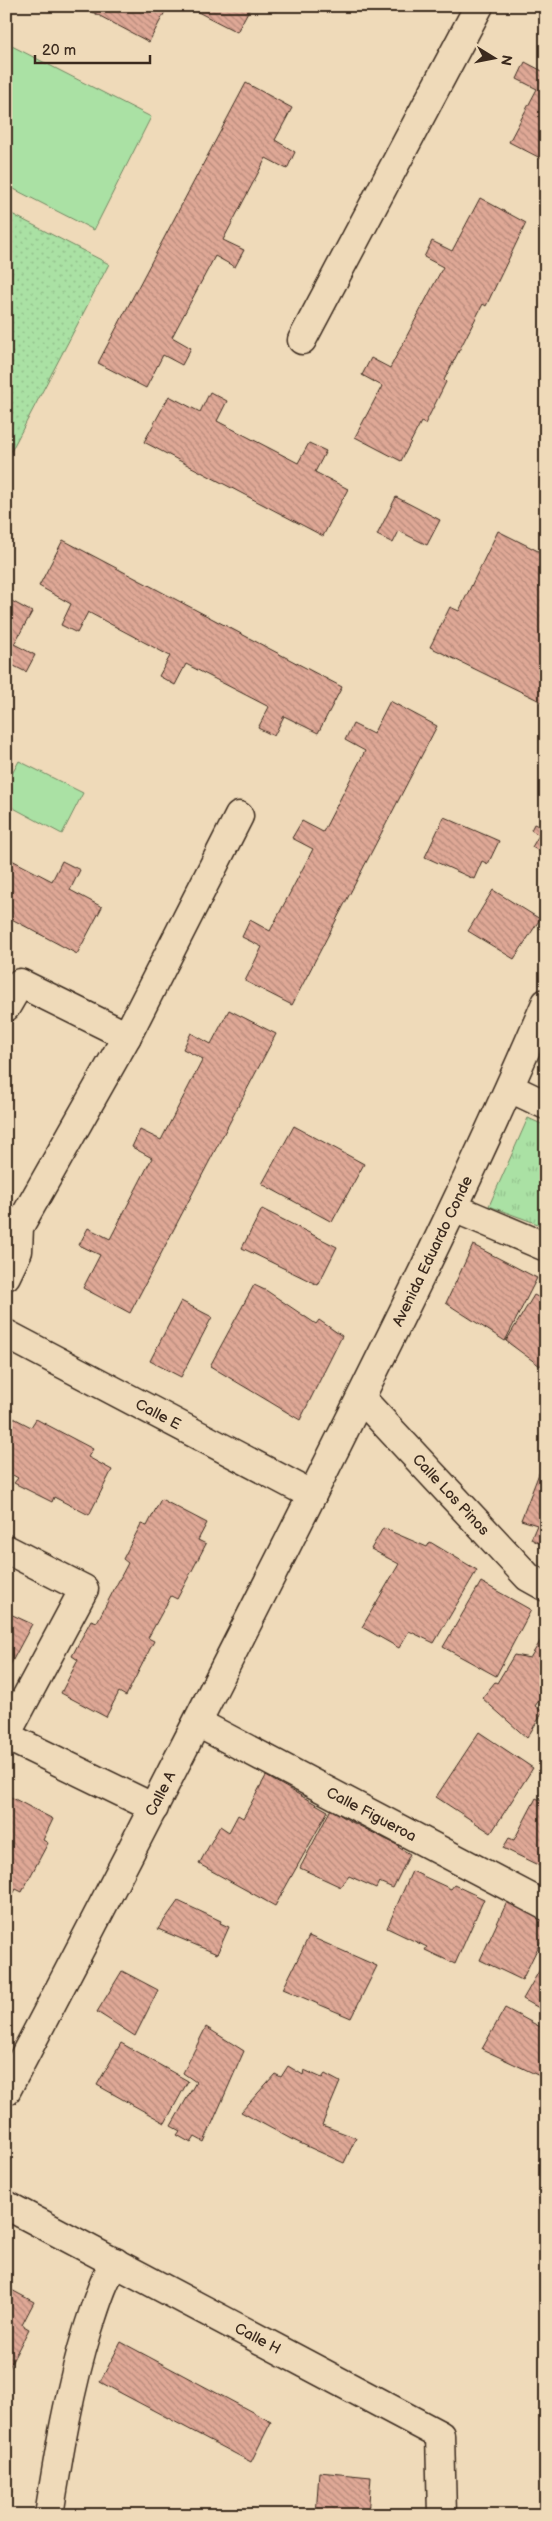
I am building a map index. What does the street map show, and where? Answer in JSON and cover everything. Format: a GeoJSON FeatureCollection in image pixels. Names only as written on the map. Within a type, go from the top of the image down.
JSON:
{"type":"FeatureCollection","features":[{"type":"Feature","properties":{"kind":"street"},"geometry":{"type":"LineString","coordinates":[[302,340],[479,6]]}},
{"type":"Feature","properties":{"kind":"street"},"geometry":{"type":"LineString","coordinates":[[6,1276],[18,1251],[11,1227],[127,1036],[239,816]]}},
{"type":"Feature","properties":{"kind":"street"},"geometry":{"type":"LineString","coordinates":[[6,1007],[20,982],[127,1036]]}},
{"type":"Feature","properties":{"kind":"street","name":"Avenida Eduardo Conde"},"geometry":{"type":"LineString","coordinates":[[312,1495],[454,1208],[510,1088],[546,1003]]}},
{"type":"Feature","properties":{"kind":"street"},"geometry":{"type":"LineString","coordinates":[[510,1088],[546,1105]]}},
{"type":"Feature","properties":{"kind":"street"},"geometry":{"type":"LineString","coordinates":[[454,1208],[546,1247]]}},
{"type":"Feature","properties":{"kind":"street","name":"Calle E"},"geometry":{"type":"LineString","coordinates":[[6,1334],[312,1495]]}},
{"type":"Feature","properties":{"kind":"street","name":"Calle Los Pinos"},"geometry":{"type":"LineString","coordinates":[[361,1398],[528,1577],[546,1587]]}},
{"type":"Feature","properties":{"kind":"street","name":"Calle A"},"geometry":{"type":"LineString","coordinates":[[6,2091],[198,1723],[312,1495]]}},
{"type":"Feature","properties":{"kind":"street"},"geometry":{"type":"LineString","coordinates":[[6,1549],[84,1589],[6,1736],[154,1808]]}},
{"type":"Feature","properties":{"kind":"street","name":"Calle Figueroa"},"geometry":{"type":"LineString","coordinates":[[198,1723],[546,1906]]}},
{"type":"Feature","properties":{"kind":"street","name":"Calle H"},"geometry":{"type":"LineString","coordinates":[[6,2205],[440,2435],[442,2515]]}},
{"type":"Feature","properties":{"kind":"street"},"geometry":{"type":"LineString","coordinates":[[49,2515],[64,2425],[77,2364],[103,2282],[115,2262]]}},
{"type":"Feature","properties":{"kind":"green space"},"geometry":{"type":"Polygon","coordinates":[[[6,43],[151,117],[94,230],[6,185],[6,43]]]}},
{"type":"Feature","properties":{"kind":"green space"},"geometry":{"type":"Polygon","coordinates":[[[6,211],[109,264],[6,461],[6,211]]]}},
{"type":"Feature","properties":{"kind":"green space"},"geometry":{"type":"Polygon","coordinates":[[[19,761],[83,793],[62,834],[6,804],[6,785],[19,761]]]}},
{"type":"Feature","properties":{"kind":"green space"},"geometry":{"type":"Polygon","coordinates":[[[528,1118],[546,1126],[546,1227],[489,1206],[528,1118]]]}},
{"type":"Feature","properties":{"kind":"building"},"geometry":{"type":"Polygon","coordinates":[[[81,6],[168,6],[149,42],[81,6]]]}},
{"type":"Feature","properties":{"kind":"building"},"geometry":{"type":"Polygon","coordinates":[[[193,6],[251,6],[237,32],[192,9],[193,6]]]}},
{"type":"Feature","properties":{"kind":"building"},"geometry":{"type":"Polygon","coordinates":[[[267,6],[279,6],[276,11],[267,6]]]}},
{"type":"Feature","properties":{"kind":"building"},"geometry":{"type":"Polygon","coordinates":[[[525,62],[546,73],[546,161],[509,142],[537,89],[517,79],[525,62]]]}},
{"type":"Feature","properties":{"kind":"building"},"geometry":{"type":"Polygon","coordinates":[[[246,83],[292,108],[275,140],[295,152],[287,169],[266,158],[223,240],[244,250],[235,267],[215,256],[172,337],[191,348],[182,365],[163,355],[146,388],[98,363],[246,83]]]}},
{"type":"Feature","properties":{"kind":"building"},"geometry":{"type":"Polygon","coordinates":[[[480,198],[526,223],[486,306],[483,304],[444,380],[446,382],[425,424],[421,422],[401,461],[355,437],[382,386],[362,375],[371,358],[390,368],[443,267],[424,257],[432,241],[452,251],[480,198]]]}},
{"type":"Feature","properties":{"kind":"building"},"geometry":{"type":"Polygon","coordinates":[[[210,392],[227,401],[217,421],[298,463],[309,443],[326,451],[315,472],[348,489],[323,536],[144,442],[169,396],[200,412],[210,392]]]}},
{"type":"Feature","properties":{"kind":"building"},"geometry":{"type":"Polygon","coordinates":[[[396,497],[440,520],[427,545],[399,531],[393,543],[377,535],[396,497]]]}},
{"type":"Feature","properties":{"kind":"building"},"geometry":{"type":"Polygon","coordinates":[[[498,531],[546,555],[546,704],[430,647],[450,607],[459,611],[498,531]]]}},
{"type":"Feature","properties":{"kind":"building"},"geometry":{"type":"Polygon","coordinates":[[[63,540],[342,687],[318,733],[284,716],[274,736],[258,728],[269,707],[186,664],[175,685],[159,676],[170,656],[88,612],[77,633],[61,625],[71,604],[39,586],[63,540]]]}},
{"type":"Feature","properties":{"kind":"building"},"geometry":{"type":"Polygon","coordinates":[[[6,598],[32,612],[14,644],[35,655],[26,672],[6,662],[6,598]]]}},
{"type":"Feature","properties":{"kind":"building"},"geometry":{"type":"Polygon","coordinates":[[[390,701],[437,726],[292,1005],[245,981],[262,947],[242,937],[250,920],[270,931],[313,849],[292,838],[302,821],[323,832],[365,751],[345,740],[353,724],[373,734],[390,701]]]}},
{"type":"Feature","properties":{"kind":"building"},"geometry":{"type":"Polygon","coordinates":[[[444,817],[499,841],[488,864],[482,861],[474,879],[425,857],[444,817]]]}},
{"type":"Feature","properties":{"kind":"building"},"geometry":{"type":"Polygon","coordinates":[[[546,822],[546,855],[532,847],[539,835],[531,830],[534,824],[543,828],[546,822]]]}},
{"type":"Feature","properties":{"kind":"building"},"geometry":{"type":"Polygon","coordinates":[[[6,857],[52,881],[62,861],[80,870],[70,890],[102,907],[77,954],[6,916],[6,857]]]}},
{"type":"Feature","properties":{"kind":"building"},"geometry":{"type":"Polygon","coordinates":[[[493,890],[540,919],[514,959],[468,931],[493,890]]]}},
{"type":"Feature","properties":{"kind":"building"},"geometry":{"type":"Polygon","coordinates":[[[229,1010],[276,1034],[130,1313],[83,1288],[100,1255],[79,1245],[88,1228],[110,1239],[152,1158],[132,1147],[140,1130],[161,1140],[203,1059],[183,1049],[191,1033],[211,1044],[229,1010]]]}},
{"type":"Feature","properties":{"kind":"building"},"geometry":{"type":"Polygon","coordinates":[[[294,1126],[364,1164],[332,1222],[262,1184],[294,1126]]]}},
{"type":"Feature","properties":{"kind":"building"},"geometry":{"type":"Polygon","coordinates":[[[262,1209],[337,1247],[318,1285],[242,1248],[262,1209]]]}},
{"type":"Feature","properties":{"kind":"building"},"geometry":{"type":"Polygon","coordinates":[[[473,1245],[537,1278],[505,1341],[446,1303],[473,1245]]]}},
{"type":"Feature","properties":{"kind":"building"},"geometry":{"type":"Polygon","coordinates":[[[254,1285],[267,1291],[316,1324],[319,1320],[342,1336],[300,1420],[210,1366],[254,1285]]]}},
{"type":"Feature","properties":{"kind":"building"},"geometry":{"type":"Polygon","coordinates":[[[534,1295],[546,1301],[546,1358],[540,1366],[506,1341],[534,1295]]]}},
{"type":"Feature","properties":{"kind":"building"},"geometry":{"type":"Polygon","coordinates":[[[181,1301],[212,1317],[181,1377],[150,1361],[181,1301]]]}},
{"type":"Feature","properties":{"kind":"building"},"geometry":{"type":"Polygon","coordinates":[[[6,1414],[31,1427],[36,1419],[93,1449],[88,1457],[112,1470],[89,1515],[54,1497],[52,1502],[14,1483],[18,1478],[6,1471],[6,1414]]]}},
{"type":"Feature","properties":{"kind":"building"},"geometry":{"type":"Polygon","coordinates":[[[540,1471],[546,1475],[546,1547],[531,1539],[537,1525],[521,1520],[540,1471]]]}},
{"type":"Feature","properties":{"kind":"building"},"geometry":{"type":"Polygon","coordinates":[[[161,1499],[207,1523],[198,1540],[206,1544],[177,1599],[171,1596],[148,1638],[154,1641],[126,1696],[119,1692],[106,1717],[61,1693],[78,1660],[72,1656],[91,1620],[97,1622],[128,1563],[123,1559],[141,1524],[147,1526],[161,1499]]]}},
{"type":"Feature","properties":{"kind":"building"},"geometry":{"type":"Polygon","coordinates":[[[383,1528],[427,1547],[430,1542],[477,1570],[434,1643],[409,1631],[399,1648],[362,1627],[399,1564],[371,1549],[383,1528]]]}},
{"type":"Feature","properties":{"kind":"building"},"geometry":{"type":"Polygon","coordinates":[[[481,1582],[531,1610],[496,1676],[443,1647],[481,1582]]]}},
{"type":"Feature","properties":{"kind":"building"},"geometry":{"type":"Polygon","coordinates":[[[6,1612],[32,1624],[7,1671],[6,1670],[6,1612]]]}},
{"type":"Feature","properties":{"kind":"building"},"geometry":{"type":"Polygon","coordinates":[[[546,1632],[546,1697],[543,1695],[535,1706],[543,1712],[527,1738],[482,1698],[495,1682],[497,1683],[514,1655],[530,1658],[546,1632]]]}},
{"type":"Feature","properties":{"kind":"building"},"geometry":{"type":"Polygon","coordinates":[[[479,1732],[533,1768],[491,1833],[436,1797],[479,1732]]]}},
{"type":"Feature","properties":{"kind":"building"},"geometry":{"type":"Polygon","coordinates":[[[266,1776],[328,1811],[275,1906],[199,1864],[220,1826],[229,1832],[238,1815],[243,1818],[266,1776]]]}},
{"type":"Feature","properties":{"kind":"building"},"geometry":{"type":"Polygon","coordinates":[[[7,1795],[53,1819],[43,1840],[48,1843],[22,1892],[16,1889],[6,1907],[7,1795]]]}},
{"type":"Feature","properties":{"kind":"building"},"geometry":{"type":"Polygon","coordinates":[[[536,1798],[546,1803],[546,1869],[503,1848],[509,1838],[514,1840],[536,1798]]]}},
{"type":"Feature","properties":{"kind":"building"},"geometry":{"type":"Polygon","coordinates":[[[331,1809],[348,1820],[399,1846],[410,1854],[393,1888],[379,1882],[376,1888],[349,1876],[341,1887],[300,1868],[331,1809]]]}},
{"type":"Feature","properties":{"kind":"building"},"geometry":{"type":"Polygon","coordinates":[[[412,1871],[451,1889],[454,1885],[484,1899],[455,1964],[425,1950],[427,1947],[387,1928],[412,1871]]]}},
{"type":"Feature","properties":{"kind":"building"},"geometry":{"type":"Polygon","coordinates":[[[178,1901],[221,1921],[220,1923],[229,1927],[217,1954],[158,1929],[178,1901]]]}},
{"type":"Feature","properties":{"kind":"building"},"geometry":{"type":"Polygon","coordinates":[[[507,1902],[546,1921],[546,1931],[522,1980],[480,1960],[507,1902]]]}},
{"type":"Feature","properties":{"kind":"building"},"geometry":{"type":"Polygon","coordinates":[[[309,1936],[377,1966],[351,2018],[283,1989],[309,1936]]]}},
{"type":"Feature","properties":{"kind":"building"},"geometry":{"type":"Polygon","coordinates":[[[546,1959],[546,2012],[523,1999],[546,1959]]]}},
{"type":"Feature","properties":{"kind":"building"},"geometry":{"type":"Polygon","coordinates":[[[122,1971],[158,1990],[135,2036],[97,2012],[122,1971]]]}},
{"type":"Feature","properties":{"kind":"building"},"geometry":{"type":"Polygon","coordinates":[[[505,2008],[546,2030],[546,2079],[482,2049],[505,2008]]]}},
{"type":"Feature","properties":{"kind":"building"},"geometry":{"type":"Polygon","coordinates":[[[206,2027],[244,2051],[204,2142],[195,2137],[191,2143],[177,2135],[180,2131],[171,2126],[196,2082],[183,2073],[206,2027]]]}},
{"type":"Feature","properties":{"kind":"building"},"geometry":{"type":"Polygon","coordinates":[[[121,2043],[188,2081],[165,2123],[97,2085],[121,2043]]]}},
{"type":"Feature","properties":{"kind":"building"},"geometry":{"type":"Polygon","coordinates":[[[288,2066],[303,2075],[304,2070],[322,2078],[325,2074],[340,2082],[322,2125],[356,2138],[344,2163],[291,2139],[241,2112],[275,2074],[281,2077],[288,2066]]]}},
{"type":"Feature","properties":{"kind":"building"},"geometry":{"type":"Polygon","coordinates":[[[6,2287],[34,2302],[22,2325],[29,2329],[6,2373],[6,2287]]]}},
{"type":"Feature","properties":{"kind":"building"},"geometry":{"type":"Polygon","coordinates":[[[121,2342],[271,2422],[251,2462],[100,2382],[121,2342]]]}},
{"type":"Feature","properties":{"kind":"building"},"geometry":{"type":"Polygon","coordinates":[[[319,2472],[371,2477],[368,2515],[316,2515],[319,2472]]]}},
{"type":"Feature","properties":{"kind":"building"},"geometry":{"type":"Polygon","coordinates":[[[6,2488],[12,2491],[6,2502],[6,2488]]]}}]}
